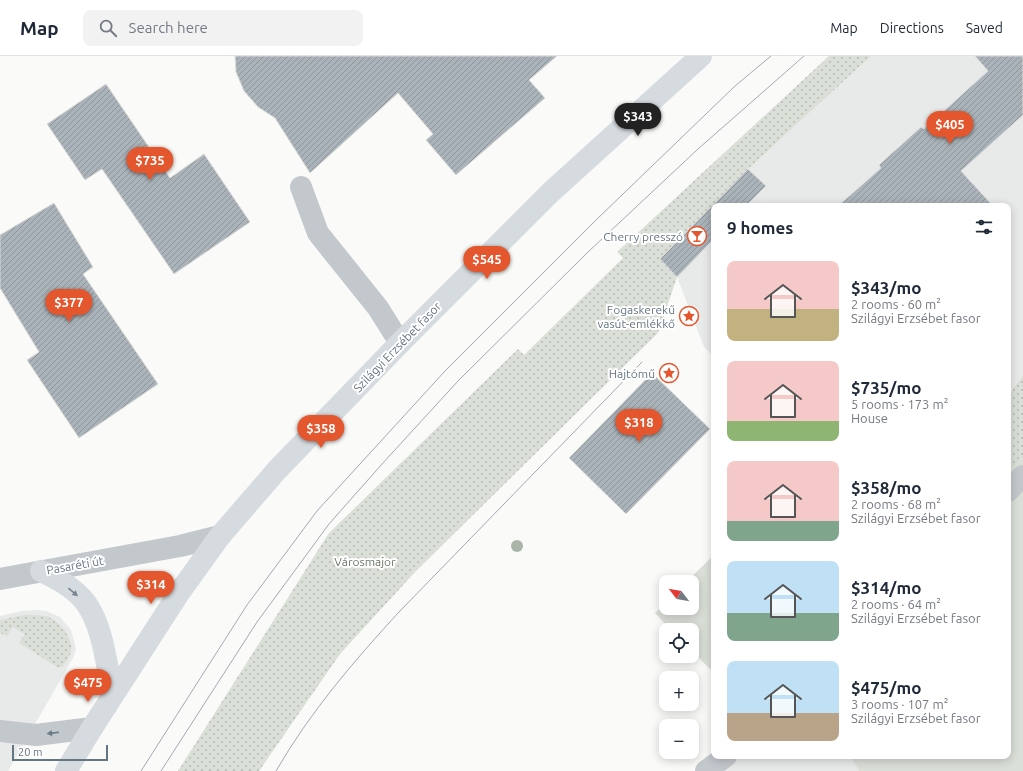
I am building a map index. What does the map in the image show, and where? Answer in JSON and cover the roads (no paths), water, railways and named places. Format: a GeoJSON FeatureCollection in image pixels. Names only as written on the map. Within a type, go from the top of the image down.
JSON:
{"type":"FeatureCollection","features":[{"type":"Feature","properties":{"kind":"main road","name":"Szilágyi Erzsébet fasor"},"geometry":{"type":"LineString","coordinates":[[66,771],[178,593],[220,536],[277,470],[400,343],[552,192],[701,56]]}},
{"type":"Feature","properties":{"kind":"main road"},"geometry":{"type":"LineString","coordinates":[[41,571],[60,581],[75,592],[86,603],[98,627],[113,695]]}},
{"type":"Feature","properties":{"kind":"street"},"geometry":{"type":"LineString","coordinates":[[302,187],[318,233],[378,308],[400,343]]}},
{"type":"Feature","properties":{"kind":"street"},"geometry":{"type":"LineString","coordinates":[[1011,488],[1023,476]]}},
{"type":"Feature","properties":{"kind":"street","name":"Pasaréti út"},"geometry":{"type":"LineString","coordinates":[[0,579],[180,546],[220,536]]}},
{"type":"Feature","properties":{"kind":"street"},"geometry":{"type":"LineString","coordinates":[[0,731],[36,735],[92,728]]}},
{"type":"Feature","properties":{"kind":"street"},"geometry":{"type":"LineString","coordinates":[[706,771],[722,759]]}},
{"type":"Feature","properties":{"kind":"tram line"},"geometry":{"type":"LineString","coordinates":[[141,771],[247,605],[317,511],[445,371],[595,221],[735,86],[771,56]]}},
{"type":"Feature","properties":{"kind":"tram line"},"geometry":{"type":"LineString","coordinates":[[161,771],[257,622],[329,524],[382,464],[458,381],[588,252],[698,149],[804,56]]}},
{"type":"Feature","properties":{"kind":"tram line"},"geometry":{"type":"LineString","coordinates":[[276,771],[303,728],[333,688],[382,630],[642,362]]}},
{"type":"Feature","properties":{"kind":"place","name":"Cherry presszó"},"geometry":{"type":"Point","coordinates":[697,236]}},
{"type":"Feature","properties":{"kind":"place","name":"Fogaskerekű vasút-emlékkő"},"geometry":{"type":"Point","coordinates":[689,316]}},
{"type":"Feature","properties":{"kind":"place","name":"Hajtómű"},"geometry":{"type":"Point","coordinates":[669,373]}},
{"type":"Feature","properties":{"kind":"park label","name":"Városmajor"},"geometry":{"type":"Point","coordinates":[365,561]}}]}
